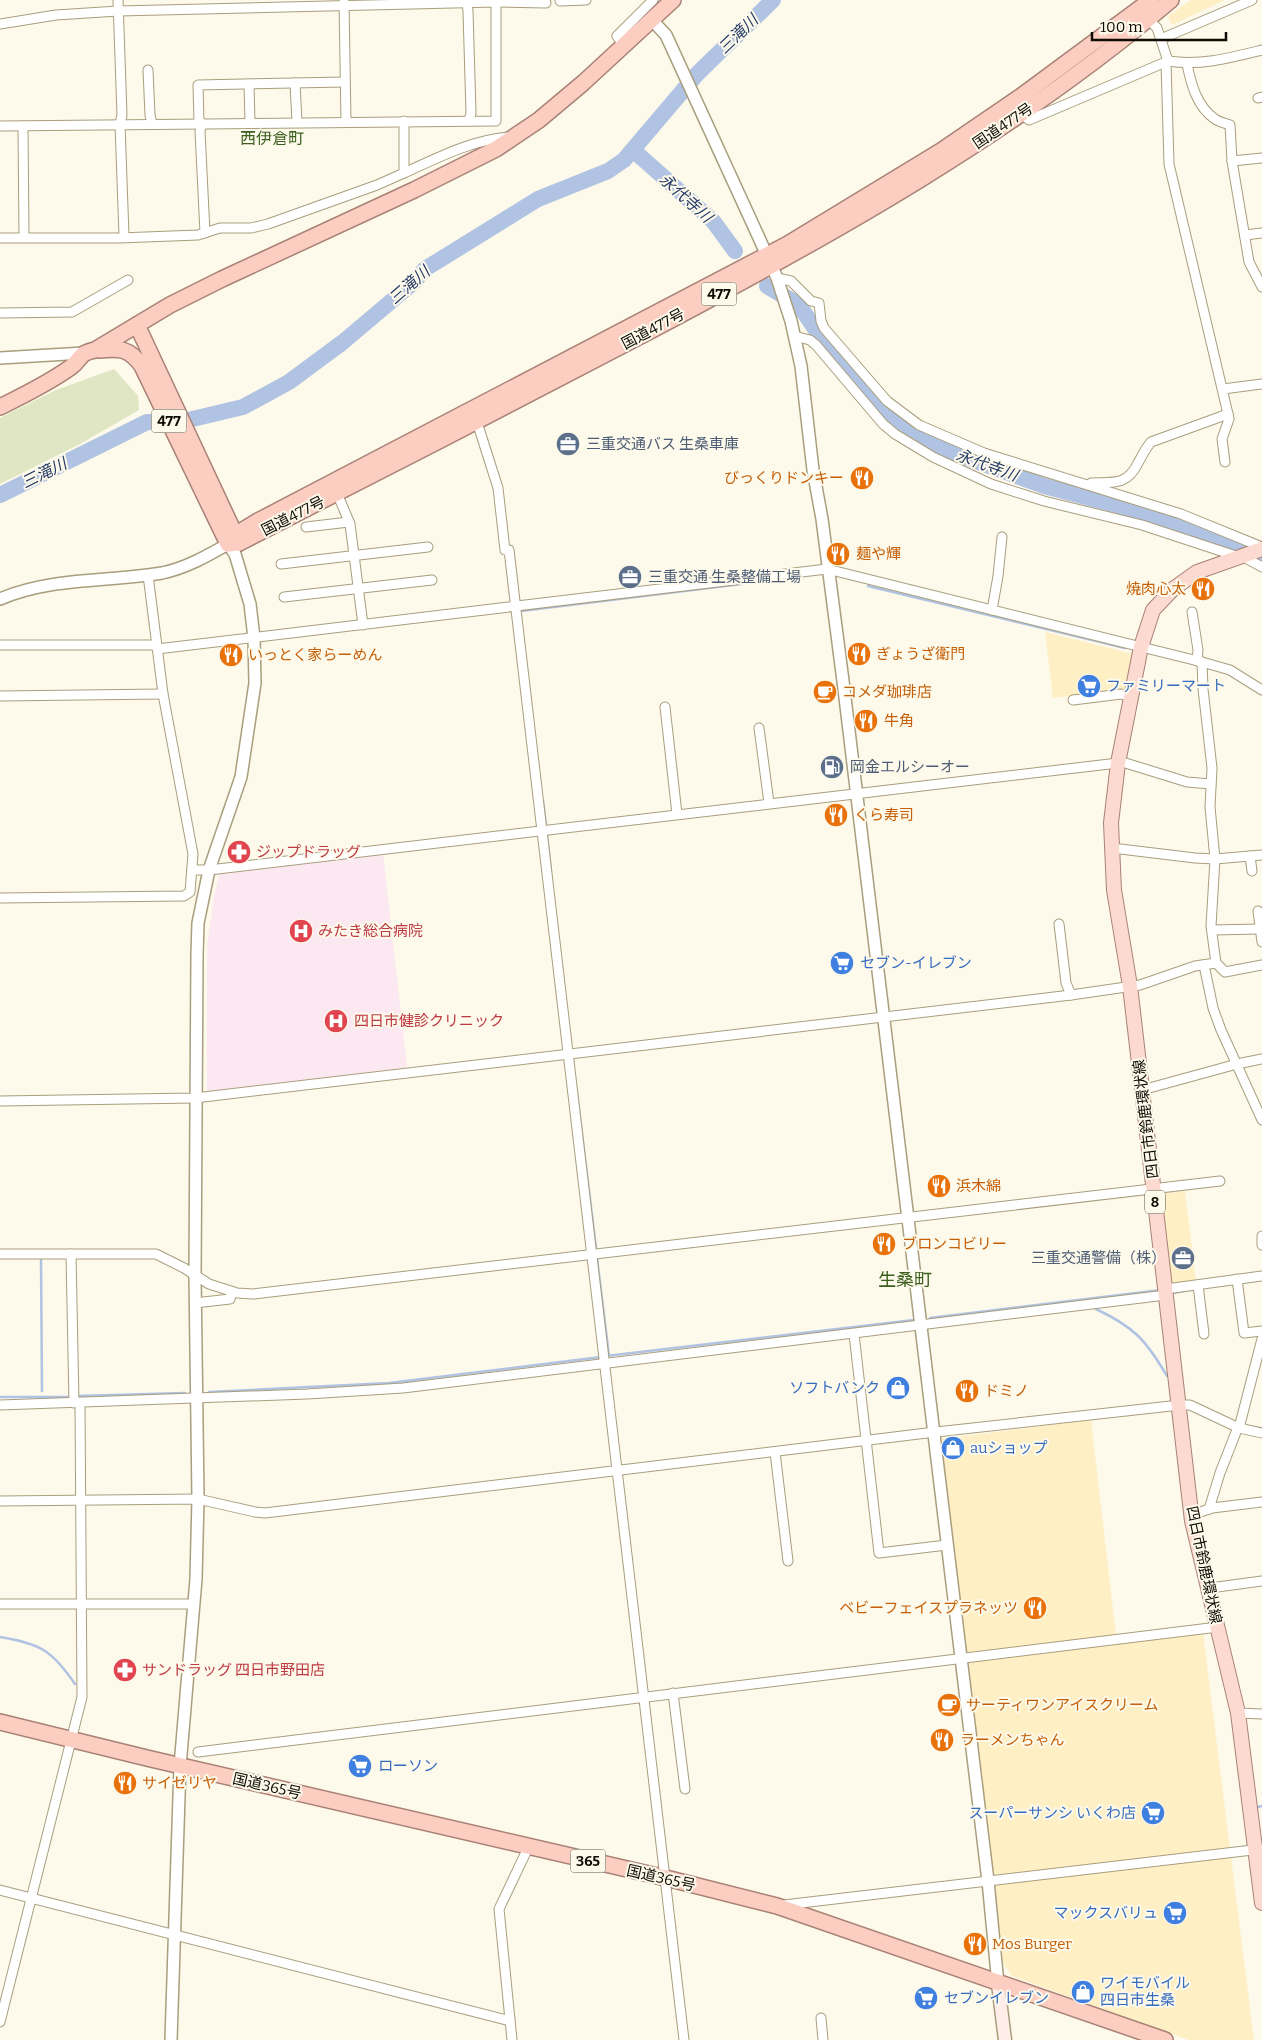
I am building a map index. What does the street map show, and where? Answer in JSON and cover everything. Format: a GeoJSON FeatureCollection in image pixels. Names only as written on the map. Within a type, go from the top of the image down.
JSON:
{"type":"FeatureCollection","features":[{"type":"Feature","properties":{"kind":"highway"},"geometry":{"type":"LineString","coordinates":[[0,408],[29,393],[96,351],[139,330],[170,305],[414,190],[516,137],[583,83],[673,0]]}},
{"type":"Feature","properties":{"kind":"highway","name":"国道477号"},"geometry":{"type":"LineString","coordinates":[[235,544],[380,458],[773,271],[866,198],[941,151],[1020,97],[1146,6],[1171,0]]}},
{"type":"Feature","properties":{"kind":"highway","name":"国道477号"},"geometry":{"type":"LineString","coordinates":[[235,544],[773,271],[1022,114],[1146,6]]}},
{"type":"Feature","properties":{"kind":"highway","name":"477"},"geometry":{"type":"LineString","coordinates":[[139,330],[235,544]]}},
{"type":"Feature","properties":{"kind":"highway","name":"477"},"geometry":{"type":"LineString","coordinates":[[96,351],[119,349],[132,353],[142,366],[218,508]]}},
{"type":"Feature","properties":{"kind":"highway"},"geometry":{"type":"LineString","coordinates":[[380,458],[428,439],[464,420],[468,419],[477,422]]}},
{"type":"Feature","properties":{"kind":"highway","name":"国道365号"},"geometry":{"type":"LineString","coordinates":[[0,1722],[528,1848],[666,1878],[777,1906],[998,1984],[1165,2040]]}},
{"type":"Feature","properties":{"kind":"main road","name":"四日市鈴鹿環状線"},"geometry":{"type":"LineString","coordinates":[[1252,552],[1197,572],[1173,589],[1154,610],[1141,647],[1111,823],[1114,890],[1146,1089],[1158,1188],[1166,1292],[1192,1515],[1238,1712],[1259,1849],[1262,1903]]}},
{"type":"Feature","properties":{"kind":"main road"},"geometry":{"type":"LineString","coordinates":[[998,1984],[1005,2040]]}},
{"type":"Feature","properties":{"kind":"street"},"geometry":{"type":"LineString","coordinates":[[118,0],[124,236]]}},
{"type":"Feature","properties":{"kind":"street"},"geometry":{"type":"LineString","coordinates":[[560,1],[586,0]]}},
{"type":"Feature","properties":{"kind":"street"},"geometry":{"type":"LineString","coordinates":[[623,45],[617,36],[653,0]]}},
{"type":"Feature","properties":{"kind":"street"},"geometry":{"type":"LineString","coordinates":[[1161,39],[1252,0]]}},
{"type":"Feature","properties":{"kind":"street"},"geometry":{"type":"LineString","coordinates":[[0,126],[496,121],[496,1]]}},
{"type":"Feature","properties":{"kind":"street"},"geometry":{"type":"LineString","coordinates":[[0,24],[56,15],[118,11],[344,3],[546,2]]}},
{"type":"Feature","properties":{"kind":"street"},"geometry":{"type":"LineString","coordinates":[[344,3],[346,122]]}},
{"type":"Feature","properties":{"kind":"street"},"geometry":{"type":"LineString","coordinates":[[466,3],[468,10],[471,113],[468,121]]}},
{"type":"Feature","properties":{"kind":"street"},"geometry":{"type":"LineString","coordinates":[[1146,6],[1157,28],[1167,62],[1169,164],[1229,419],[1222,439],[1226,462]]}},
{"type":"Feature","properties":{"kind":"street"},"geometry":{"type":"LineString","coordinates":[[652,20],[666,35],[760,240],[787,310],[801,366],[884,1017],[988,1882],[998,1984]]}},
{"type":"Feature","properties":{"kind":"street"},"geometry":{"type":"LineString","coordinates":[[1022,114],[1030,120],[1167,62],[1187,64],[1208,63],[1262,50]]}},
{"type":"Feature","properties":{"kind":"street"},"geometry":{"type":"LineString","coordinates":[[1187,64],[1193,88],[1202,105],[1217,120],[1230,125],[1232,161],[1249,262],[1262,287]]}},
{"type":"Feature","properties":{"kind":"street"},"geometry":{"type":"LineString","coordinates":[[148,70],[152,124]]}},
{"type":"Feature","properties":{"kind":"street"},"geometry":{"type":"LineString","coordinates":[[205,233],[198,85],[345,82]]}},
{"type":"Feature","properties":{"kind":"street"},"geometry":{"type":"LineString","coordinates":[[295,83],[297,122]]}},
{"type":"Feature","properties":{"kind":"street"},"geometry":{"type":"LineString","coordinates":[[249,84],[250,122]]}},
{"type":"Feature","properties":{"kind":"street"},"geometry":{"type":"LineString","coordinates":[[404,121],[404,173]]}},
{"type":"Feature","properties":{"kind":"street"},"geometry":{"type":"LineString","coordinates":[[23,126],[24,237]]}},
{"type":"Feature","properties":{"kind":"street"},"geometry":{"type":"LineString","coordinates":[[0,238],[198,235],[220,228],[251,228],[268,224],[377,185],[456,151],[487,141],[516,137]]}},
{"type":"Feature","properties":{"kind":"street"},"geometry":{"type":"LineString","coordinates":[[1232,161],[1262,158]]}},
{"type":"Feature","properties":{"kind":"street"},"geometry":{"type":"LineString","coordinates":[[1245,235],[1262,233]]}},
{"type":"Feature","properties":{"kind":"street"},"geometry":{"type":"LineString","coordinates":[[773,271],[791,281],[811,301],[819,304],[821,321],[824,328],[874,388],[901,413],[919,425],[970,448],[1181,514],[1252,552],[1262,567]]}},
{"type":"Feature","properties":{"kind":"street"},"geometry":{"type":"LineString","coordinates":[[0,313],[72,312],[128,280]]}},
{"type":"Feature","properties":{"kind":"street"},"geometry":{"type":"LineString","coordinates":[[794,336],[810,340],[816,345],[872,412],[895,434],[961,471],[1044,502],[1252,552]]}},
{"type":"Feature","properties":{"kind":"street"},"geometry":{"type":"LineString","coordinates":[[0,358],[96,351]]}},
{"type":"Feature","properties":{"kind":"street"},"geometry":{"type":"LineString","coordinates":[[1223,389],[1262,384]]}},
{"type":"Feature","properties":{"kind":"street"},"geometry":{"type":"LineString","coordinates":[[1083,484],[1122,482],[1128,478],[1137,466],[1151,442],[1228,414]]}},
{"type":"Feature","properties":{"kind":"street"},"geometry":{"type":"LineString","coordinates":[[477,422],[498,488],[505,550],[509,550],[684,2040]]}},
{"type":"Feature","properties":{"kind":"street"},"geometry":{"type":"LineString","coordinates":[[337,493],[349,522],[363,625]]}},
{"type":"Feature","properties":{"kind":"street"},"geometry":{"type":"LineString","coordinates":[[306,528],[349,522]]}},
{"type":"Feature","properties":{"kind":"street"},"geometry":{"type":"LineString","coordinates":[[992,610],[1002,537]]}},
{"type":"Feature","properties":{"kind":"street"},"geometry":{"type":"LineString","coordinates":[[0,600],[40,586],[163,572],[192,563],[235,544],[250,604],[254,638],[255,683],[241,777],[209,870],[198,924],[196,955],[195,1276],[198,1499],[194,1604],[180,1766],[171,2040]]}},
{"type":"Feature","properties":{"kind":"street"},"geometry":{"type":"LineString","coordinates":[[281,564],[428,547]]}},
{"type":"Feature","properties":{"kind":"street"},"geometry":{"type":"LineString","coordinates":[[0,645],[157,647],[254,638],[827,569],[1230,670],[1262,690]]}},
{"type":"Feature","properties":{"kind":"street"},"geometry":{"type":"LineString","coordinates":[[0,898],[184,896],[190,892],[193,854],[163,694],[148,574]]}},
{"type":"Feature","properties":{"kind":"street"},"geometry":{"type":"LineString","coordinates":[[284,597],[432,580]]}},
{"type":"Feature","properties":{"kind":"street"},"geometry":{"type":"LineString","coordinates":[[1192,612],[1211,748],[1210,807],[1214,859],[1212,930],[1216,963],[1225,972],[1262,966]]}},
{"type":"Feature","properties":{"kind":"street"},"geometry":{"type":"LineString","coordinates":[[0,696],[163,694]]}},
{"type":"Feature","properties":{"kind":"street"},"geometry":{"type":"LineString","coordinates":[[1072,700],[1121,694],[1131,697]]}},
{"type":"Feature","properties":{"kind":"street"},"geometry":{"type":"LineString","coordinates":[[665,707],[677,814]]}},
{"type":"Feature","properties":{"kind":"street"},"geometry":{"type":"LineString","coordinates":[[759,728],[769,803]]}},
{"type":"Feature","properties":{"kind":"street"},"geometry":{"type":"LineString","coordinates":[[192,870],[209,870],[1121,762],[1187,782],[1210,784]]}},
{"type":"Feature","properties":{"kind":"street"},"geometry":{"type":"LineString","coordinates":[[1112,848],[1189,858],[1214,859],[1262,855]]}},
{"type":"Feature","properties":{"kind":"street"},"geometry":{"type":"LineString","coordinates":[[1250,856],[1252,872]]}},
{"type":"Feature","properties":{"kind":"street"},"geometry":{"type":"LineString","coordinates":[[1258,911],[1262,942]]}},
{"type":"Feature","properties":{"kind":"street"},"geometry":{"type":"LineString","coordinates":[[1059,924],[1066,983],[1071,995]]}},
{"type":"Feature","properties":{"kind":"street"},"geometry":{"type":"LineString","coordinates":[[1212,930],[1260,929]]}},
{"type":"Feature","properties":{"kind":"street"},"geometry":{"type":"LineString","coordinates":[[0,1101],[195,1098],[278,1090],[409,1072],[1071,995],[1130,986],[1216,963]]}},
{"type":"Feature","properties":{"kind":"street"},"geometry":{"type":"LineString","coordinates":[[1204,965],[1213,1008],[1221,1030],[1262,1120]]}},
{"type":"Feature","properties":{"kind":"street"},"geometry":{"type":"LineString","coordinates":[[1146,1089],[1262,1059]]}},
{"type":"Feature","properties":{"kind":"street"},"geometry":{"type":"LineString","coordinates":[[0,1254],[156,1254],[184,1268],[209,1284],[232,1292],[253,1294],[1220,1181]]}},
{"type":"Feature","properties":{"kind":"street"},"geometry":{"type":"LineString","coordinates":[[1262,1236],[1262,1245]]}},
{"type":"Feature","properties":{"kind":"street"},"geometry":{"type":"LineString","coordinates":[[0,2022],[30,1898],[73,1739],[82,1697],[80,1500],[74,1390],[71,1254]]}},
{"type":"Feature","properties":{"kind":"street"},"geometry":{"type":"LineString","coordinates":[[0,1405],[403,1388],[921,1326],[1166,1292],[1198,1285],[1262,1276]]}},
{"type":"Feature","properties":{"kind":"street"},"geometry":{"type":"LineString","coordinates":[[1237,1279],[1244,1332],[1262,1331]]}},
{"type":"Feature","properties":{"kind":"street"},"geometry":{"type":"LineString","coordinates":[[1198,1285],[1204,1334]]}},
{"type":"Feature","properties":{"kind":"street"},"geometry":{"type":"LineString","coordinates":[[196,1303],[230,1299],[232,1292]]}},
{"type":"Feature","properties":{"kind":"street"},"geometry":{"type":"LineString","coordinates":[[854,1334],[879,1553],[947,1545]]}},
{"type":"Feature","properties":{"kind":"street"},"geometry":{"type":"LineString","coordinates":[[1209,1508],[1220,1473],[1239,1427],[1262,1339]]}},
{"type":"Feature","properties":{"kind":"street"},"geometry":{"type":"LineString","coordinates":[[0,1501],[198,1499],[265,1513],[1180,1405],[1190,1405],[1239,1427],[1262,1434]]}},
{"type":"Feature","properties":{"kind":"street"},"geometry":{"type":"LineString","coordinates":[[775,1452],[788,1561]]}},
{"type":"Feature","properties":{"kind":"street"},"geometry":{"type":"LineString","coordinates":[[1192,1515],[1209,1508],[1262,1502]]}},
{"type":"Feature","properties":{"kind":"street"},"geometry":{"type":"LineString","coordinates":[[1210,1588],[1262,1581]]}},
{"type":"Feature","properties":{"kind":"street"},"geometry":{"type":"LineString","coordinates":[[0,1604],[194,1604]]}},
{"type":"Feature","properties":{"kind":"street"},"geometry":{"type":"LineString","coordinates":[[198,1752],[1218,1626]]}},
{"type":"Feature","properties":{"kind":"street"},"geometry":{"type":"LineString","coordinates":[[673,1693],[685,1789]]}},
{"type":"Feature","properties":{"kind":"street"},"geometry":{"type":"LineString","coordinates":[[1238,1712],[1262,1714]]}},
{"type":"Feature","properties":{"kind":"street"},"geometry":{"type":"LineString","coordinates":[[512,2040],[499,1909],[528,1848]]}},
{"type":"Feature","properties":{"kind":"street"},"geometry":{"type":"LineString","coordinates":[[777,1906],[1259,1849]]}},
{"type":"Feature","properties":{"kind":"street"},"geometry":{"type":"LineString","coordinates":[[0,1890],[510,2021]]}},
{"type":"Feature","properties":{"kind":"street"},"geometry":{"type":"LineString","coordinates":[[821,2018],[823,2040]]}},
{"type":"Feature","properties":{"kind":"shaded area"},"geometry":{"type":"Polygon","coordinates":[[[1191,0],[1225,0],[1172,25],[1168,16],[1191,0]]]}},
{"type":"Feature","properties":{"kind":"shaded area"},"geometry":{"type":"Polygon","coordinates":[[[1045,632],[1133,654],[1127,690],[1053,698],[1045,632]]]}},
{"type":"Feature","properties":{"kind":"shaded area"},"geometry":{"type":"Polygon","coordinates":[[[383,853],[407,1067],[277,1085],[207,1092],[207,946],[214,896],[220,872],[383,853]]]}},
{"type":"Feature","properties":{"kind":"shaded area"},"geometry":{"type":"Polygon","coordinates":[[[1185,1191],[1196,1281],[1171,1285],[1160,1194],[1185,1191]]]}},
{"type":"Feature","properties":{"kind":"shaded area"},"geometry":{"type":"Polygon","coordinates":[[[1091,1420],[1117,1644],[1203,1633],[1254,2040],[1189,2040],[1012,1976],[1003,1963],[941,1439],[1091,1420]]]}},
{"type":"Feature","properties":{"kind":"green space"},"geometry":{"type":"Polygon","coordinates":[[[114,369],[138,396],[139,410],[80,444],[0,484],[0,418],[56,390],[114,369]]]}},
{"type":"Feature","properties":{"kind":"waterway","name":"三滝川"},"geometry":{"type":"LineString","coordinates":[[0,495],[147,422],[184,421],[243,407],[289,382],[343,342],[414,282],[425,269],[538,199],[608,171],[624,160],[697,74],[773,0]]}},
{"type":"Feature","properties":{"kind":"waterway","name":"永代寺川"},"geometry":{"type":"LineString","coordinates":[[633,150],[713,221],[735,251]]}},
{"type":"Feature","properties":{"kind":"waterway","name":"永代寺川"},"geometry":{"type":"LineString","coordinates":[[767,286],[799,305],[822,339],[873,399],[891,418],[919,436],[951,452],[1044,486],[1146,513],[1194,529],[1262,557]]}},
{"type":"Feature","properties":{"kind":"waterway"},"geometry":{"type":"LineString","coordinates":[[520,614],[521,611],[750,583]]}},
{"type":"Feature","properties":{"kind":"waterway"},"geometry":{"type":"LineString","coordinates":[[868,586],[1125,648]]}},
{"type":"Feature","properties":{"kind":"waterway"},"geometry":{"type":"LineString","coordinates":[[543,801],[546,825]]}},
{"type":"Feature","properties":{"kind":"waterway"},"geometry":{"type":"LineString","coordinates":[[547,835],[551,871]]}},
{"type":"Feature","properties":{"kind":"waterway"},"geometry":{"type":"LineString","coordinates":[[577,1093],[596,1248]]}},
{"type":"Feature","properties":{"kind":"waterway"},"geometry":{"type":"LineString","coordinates":[[597,1258],[609,1356]]}},
{"type":"Feature","properties":{"kind":"waterway"},"geometry":{"type":"LineString","coordinates":[[41,1259],[42,1391]]}},
{"type":"Feature","properties":{"kind":"waterway"},"geometry":{"type":"LineString","coordinates":[[930,1318],[1161,1290]]}},
{"type":"Feature","properties":{"kind":"waterway"},"geometry":{"type":"LineString","coordinates":[[1173,1293],[1190,1290]]}},
{"type":"Feature","properties":{"kind":"waterway"},"geometry":{"type":"LineString","coordinates":[[1096,1309],[1120,1322],[1138,1336],[1167,1376]]}},
{"type":"Feature","properties":{"kind":"waterway"},"geometry":{"type":"LineString","coordinates":[[606,1356],[914,1320]]}},
{"type":"Feature","properties":{"kind":"waterway"},"geometry":{"type":"LineString","coordinates":[[209,1392],[389,1383],[601,1357]]}},
{"type":"Feature","properties":{"kind":"waterway"},"geometry":{"type":"LineString","coordinates":[[76,1396],[185,1393]]}},
{"type":"Feature","properties":{"kind":"waterway"},"geometry":{"type":"LineString","coordinates":[[0,1397],[71,1397]]}},
{"type":"Feature","properties":{"kind":"waterway"},"geometry":{"type":"LineString","coordinates":[[1199,1519],[1207,1554]]}},
{"type":"Feature","properties":{"kind":"waterway"},"geometry":{"type":"LineString","coordinates":[[0,1637],[25,1642],[44,1650],[59,1663],[75,1684]]}},
{"type":"Feature","properties":{"kind":"waterway"},"geometry":{"type":"LineString","coordinates":[[1254,1808],[1262,1806]]}},
{"type":"Feature","properties":{"kind":"place","name":"三重交通バス 生桑車庫"},"geometry":{"type":"Point","coordinates":[568,444]}},
{"type":"Feature","properties":{"kind":"place","name":"びっくりドンキー"},"geometry":{"type":"Point","coordinates":[862,478]}},
{"type":"Feature","properties":{"kind":"place","name":"麺や輝"},"geometry":{"type":"Point","coordinates":[838,554]}},
{"type":"Feature","properties":{"kind":"place","name":"三重交通 生桑整備工場"},"geometry":{"type":"Point","coordinates":[630,577]}},
{"type":"Feature","properties":{"kind":"place","name":"焼肉心太"},"geometry":{"type":"Point","coordinates":[1203,589]}},
{"type":"Feature","properties":{"kind":"place","name":"ぎょうざ衛門"},"geometry":{"type":"Point","coordinates":[859,654]}},
{"type":"Feature","properties":{"kind":"place","name":"いっとく家らーめん"},"geometry":{"type":"Point","coordinates":[231,655]}},
{"type":"Feature","properties":{"kind":"place","name":"ファミリーマート"},"geometry":{"type":"Point","coordinates":[1089,686]}},
{"type":"Feature","properties":{"kind":"place","name":"コメダ珈琲店"},"geometry":{"type":"Point","coordinates":[825,692]}},
{"type":"Feature","properties":{"kind":"place","name":"牛角"},"geometry":{"type":"Point","coordinates":[866,721]}},
{"type":"Feature","properties":{"kind":"place","name":"岡金エルシーオー"},"geometry":{"type":"Point","coordinates":[832,767]}},
{"type":"Feature","properties":{"kind":"place","name":"くら寿司"},"geometry":{"type":"Point","coordinates":[836,815]}},
{"type":"Feature","properties":{"kind":"place","name":"ジップドラッグ"},"geometry":{"type":"Point","coordinates":[239,852]}},
{"type":"Feature","properties":{"kind":"place","name":"みたき総合病院"},"geometry":{"type":"Point","coordinates":[301,931]}},
{"type":"Feature","properties":{"kind":"place","name":"セブン-イレブン"},"geometry":{"type":"Point","coordinates":[842,963]}},
{"type":"Feature","properties":{"kind":"place","name":"四日市健診クリニック"},"geometry":{"type":"Point","coordinates":[336,1021]}},
{"type":"Feature","properties":{"kind":"place","name":"浜木綿"},"geometry":{"type":"Point","coordinates":[939,1186]}},
{"type":"Feature","properties":{"kind":"place","name":"ブロンコビリー"},"geometry":{"type":"Point","coordinates":[884,1244]}},
{"type":"Feature","properties":{"kind":"place","name":"三重交通警備（株）"},"geometry":{"type":"Point","coordinates":[1183,1258]}},
{"type":"Feature","properties":{"kind":"place","name":"ソフトバンク"},"geometry":{"type":"Point","coordinates":[898,1388]}},
{"type":"Feature","properties":{"kind":"place","name":"ドミノ"},"geometry":{"type":"Point","coordinates":[967,1391]}},
{"type":"Feature","properties":{"kind":"place","name":"auショップ"},"geometry":{"type":"Point","coordinates":[953,1448]}},
{"type":"Feature","properties":{"kind":"place","name":"ベビーフェイスプラネッツ"},"geometry":{"type":"Point","coordinates":[1035,1608]}},
{"type":"Feature","properties":{"kind":"place","name":"サンドラッグ 四日市野田店"},"geometry":{"type":"Point","coordinates":[125,1670]}},
{"type":"Feature","properties":{"kind":"place","name":"サーティワンアイスクリーム"},"geometry":{"type":"Point","coordinates":[949,1705]}},
{"type":"Feature","properties":{"kind":"place","name":"ラーメンちゃん"},"geometry":{"type":"Point","coordinates":[942,1740]}},
{"type":"Feature","properties":{"kind":"place","name":"ローソン"},"geometry":{"type":"Point","coordinates":[360,1766]}},
{"type":"Feature","properties":{"kind":"place","name":"サイゼリヤ"},"geometry":{"type":"Point","coordinates":[125,1783]}},
{"type":"Feature","properties":{"kind":"place","name":"スーパーサンシ いくわ店"},"geometry":{"type":"Point","coordinates":[1153,1813]}},
{"type":"Feature","properties":{"kind":"place","name":"マックスバリュ"},"geometry":{"type":"Point","coordinates":[1175,1913]}},
{"type":"Feature","properties":{"kind":"place","name":"Mos Burger"},"geometry":{"type":"Point","coordinates":[975,1944]}},
{"type":"Feature","properties":{"kind":"place","name":"ワイモバイル 四日市生桑"},"geometry":{"type":"Point","coordinates":[1083,1992]}},
{"type":"Feature","properties":{"kind":"place","name":"セブンイレブン"},"geometry":{"type":"Point","coordinates":[926,1998]}},
{"type":"Feature","properties":{"kind":"district","name":"西伊倉町"},"geometry":{"type":"Point","coordinates":[272,138]}},
{"type":"Feature","properties":{"kind":"district","name":"生桑町"},"geometry":{"type":"Point","coordinates":[905,1280]}}]}
